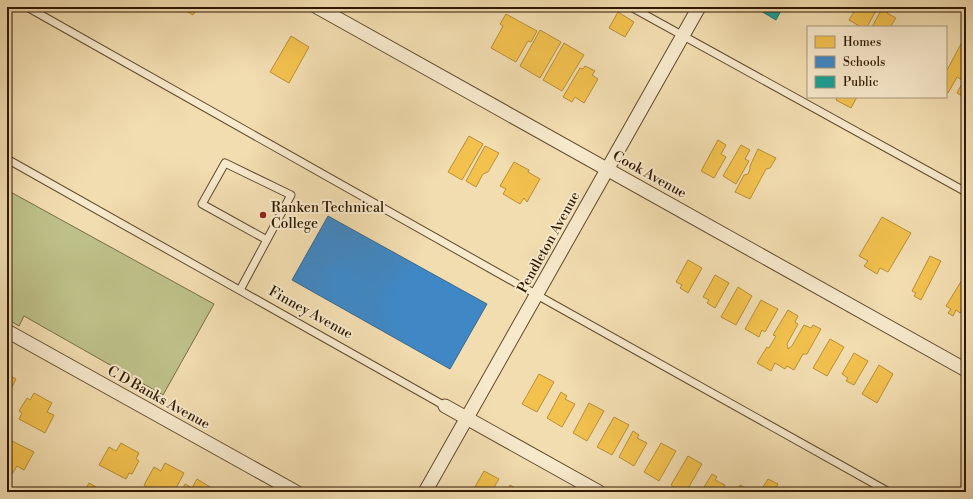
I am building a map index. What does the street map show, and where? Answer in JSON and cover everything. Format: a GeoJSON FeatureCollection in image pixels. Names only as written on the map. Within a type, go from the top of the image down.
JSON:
{"type":"FeatureCollection","features":[{"type":"Feature","properties":{"kind":"street","name":"Cook Avenue"},"geometry":{"type":"LineString","coordinates":[[317,7],[966,370]]}},
{"type":"Feature","properties":{"kind":"street","name":"Pendleton Avenue"},"geometry":{"type":"LineString","coordinates":[[425,492],[699,7]]}},
{"type":"Feature","properties":{"kind":"street","name":"C D Banks Avenue"},"geometry":{"type":"LineString","coordinates":[[7,331],[296,492]]}},
{"type":"Feature","properties":{"kind":"street","name":"Finney Avenue"},"geometry":{"type":"LineString","coordinates":[[445,406],[598,492]]}},
{"type":"Feature","properties":{"kind":"lane"},"geometry":{"type":"LineString","coordinates":[[26,7],[536,295],[889,492]]}},
{"type":"Feature","properties":{"kind":"lane"},"geometry":{"type":"LineString","coordinates":[[631,7],[966,192]]}},
{"type":"Feature","properties":{"kind":"lane","name":"Finney Avenue"},"geometry":{"type":"LineString","coordinates":[[7,159],[445,406]]}},
{"type":"Feature","properties":{"kind":"lane"},"geometry":{"type":"LineString","coordinates":[[240,290],[267,240],[291,195],[225,163],[202,204],[267,240]]}},
{"type":"Feature","properties":{"kind":"green space"},"geometry":{"type":"Polygon","coordinates":[[[7,190],[214,304],[163,395],[24,316],[19,326],[7,319],[7,190]]]}},
{"type":"Feature","properties":{"kind":"building: Homes"},"geometry":{"type":"Polygon","coordinates":[[[179,7],[198,7],[193,15],[179,7]]]}},
{"type":"Feature","properties":{"kind":"building: Homes"},"geometry":{"type":"Polygon","coordinates":[[[857,7],[878,7],[868,26],[859,26],[849,20],[857,7]]]}},
{"type":"Feature","properties":{"kind":"building: Homes"},"geometry":{"type":"Polygon","coordinates":[[[883,7],[890,9],[887,13],[896,18],[891,26],[873,26],[883,7]]]}},
{"type":"Feature","properties":{"kind":"building: Homes"},"geometry":{"type":"Polygon","coordinates":[[[618,12],[634,22],[625,37],[609,28],[618,12]]]}},
{"type":"Feature","properties":{"kind":"building: Homes"},"geometry":{"type":"Polygon","coordinates":[[[506,14],[537,31],[531,42],[528,41],[516,62],[491,48],[503,26],[500,24],[506,14]]]}},
{"type":"Feature","properties":{"kind":"building: Homes"},"geometry":{"type":"Polygon","coordinates":[[[540,30],[561,42],[540,78],[520,66],[540,30]]]}},
{"type":"Feature","properties":{"kind":"building: Homes"},"geometry":{"type":"Polygon","coordinates":[[[291,36],[309,47],[289,83],[270,72],[291,36]]]}},
{"type":"Feature","properties":{"kind":"building: Homes"},"geometry":{"type":"Polygon","coordinates":[[[564,43],[584,55],[562,91],[543,80],[564,43]]]}},
{"type":"Feature","properties":{"kind":"building: Homes"},"geometry":{"type":"Polygon","coordinates":[[[961,44],[966,47],[966,72],[962,80],[957,77],[948,93],[947,70],[961,44]]]}},
{"type":"Feature","properties":{"kind":"building: Homes"},"geometry":{"type":"Polygon","coordinates":[[[585,66],[595,71],[592,75],[598,79],[584,103],[575,97],[572,102],[563,97],[580,68],[583,69],[585,66]]]}},
{"type":"Feature","properties":{"kind":"building: Homes"},"geometry":{"type":"Polygon","coordinates":[[[966,76],[966,98],[957,93],[966,76]]]}},
{"type":"Feature","properties":{"kind":"building: Homes"},"geometry":{"type":"Polygon","coordinates":[[[837,98],[856,98],[851,108],[836,100],[837,98]]]}},
{"type":"Feature","properties":{"kind":"building: Homes"},"geometry":{"type":"Polygon","coordinates":[[[469,136],[483,144],[462,180],[448,172],[469,136]]]}},
{"type":"Feature","properties":{"kind":"building: Homes"},"geometry":{"type":"Polygon","coordinates":[[[718,140],[726,145],[721,154],[726,157],[714,178],[701,171],[718,140]]]}},
{"type":"Feature","properties":{"kind":"building: Homes"},"geometry":{"type":"Polygon","coordinates":[[[741,145],[750,150],[745,159],[749,161],[736,184],[723,176],[741,145]]]}},
{"type":"Feature","properties":{"kind":"building: Homes"},"geometry":{"type":"Polygon","coordinates":[[[485,146],[499,153],[488,172],[483,174],[476,187],[466,181],[485,146]]]}},
{"type":"Feature","properties":{"kind":"building: Homes"},"geometry":{"type":"Polygon","coordinates":[[[758,149],[776,158],[770,168],[766,169],[750,199],[735,192],[744,175],[748,174],[758,149]]]}},
{"type":"Feature","properties":{"kind":"building: Homes"},"geometry":{"type":"Polygon","coordinates":[[[514,162],[529,170],[528,172],[540,179],[527,202],[524,198],[520,204],[503,194],[506,189],[500,186],[514,162]]]}},
{"type":"Feature","properties":{"kind":"building: Homes"},"geometry":{"type":"Polygon","coordinates":[[[882,217],[911,233],[888,272],[880,268],[877,274],[864,266],[868,261],[859,256],[882,217]]]}},
{"type":"Feature","properties":{"kind":"building: Homes"},"geometry":{"type":"Polygon","coordinates":[[[930,256],[941,261],[921,300],[914,296],[916,293],[912,291],[930,256]]]}},
{"type":"Feature","properties":{"kind":"building: Homes"},"geometry":{"type":"Polygon","coordinates":[[[688,260],[702,268],[688,293],[680,288],[682,285],[676,282],[688,260]]]}},
{"type":"Feature","properties":{"kind":"building: Homes"},"geometry":{"type":"Polygon","coordinates":[[[715,275],[729,283],[715,308],[707,303],[709,300],[703,297],[715,275]]]}},
{"type":"Feature","properties":{"kind":"building: Homes"},"geometry":{"type":"Polygon","coordinates":[[[965,275],[966,304],[960,313],[956,310],[953,316],[948,313],[951,309],[946,306],[965,275]]]}},
{"type":"Feature","properties":{"kind":"building: Homes"},"geometry":{"type":"Polygon","coordinates":[[[738,287],[752,296],[736,325],[721,317],[738,287]]]}},
{"type":"Feature","properties":{"kind":"building: Homes"},"geometry":{"type":"Polygon","coordinates":[[[761,300],[778,309],[765,332],[762,330],[759,337],[745,329],[761,300]]]}},
{"type":"Feature","properties":{"kind":"building: Homes"},"geometry":{"type":"Polygon","coordinates":[[[788,310],[798,316],[795,322],[798,324],[787,344],[788,349],[792,346],[804,325],[811,328],[813,325],[821,329],[807,354],[803,354],[794,370],[787,366],[785,369],[775,363],[771,371],[757,363],[767,347],[769,348],[776,336],[773,335],[788,310]]]}},
{"type":"Feature","properties":{"kind":"building: Homes"},"geometry":{"type":"Polygon","coordinates":[[[830,339],[844,347],[827,376],[813,368],[830,339]]]}},
{"type":"Feature","properties":{"kind":"building: Homes"},"geometry":{"type":"Polygon","coordinates":[[[854,353],[868,361],[854,385],[846,381],[848,378],[842,374],[854,353]]]}},
{"type":"Feature","properties":{"kind":"building: Homes"},"geometry":{"type":"Polygon","coordinates":[[[879,365],[893,374],[877,403],[862,394],[879,365]]]}},
{"type":"Feature","properties":{"kind":"building: Homes"},"geometry":{"type":"Polygon","coordinates":[[[7,374],[16,379],[7,397],[7,374]]]}},
{"type":"Feature","properties":{"kind":"building: Homes"},"geometry":{"type":"Polygon","coordinates":[[[539,374],[554,382],[537,412],[522,404],[539,374]]]}},
{"type":"Feature","properties":{"kind":"building: Homes"},"geometry":{"type":"Polygon","coordinates":[[[561,392],[567,396],[565,399],[575,404],[562,427],[547,418],[561,392]]]}},
{"type":"Feature","properties":{"kind":"building: Homes"},"geometry":{"type":"Polygon","coordinates":[[[34,393],[52,403],[47,412],[54,415],[45,433],[19,419],[22,413],[19,411],[27,398],[30,400],[34,393]]]}},
{"type":"Feature","properties":{"kind":"building: Homes"},"geometry":{"type":"Polygon","coordinates":[[[589,403],[604,411],[587,441],[573,433],[589,403]]]}},
{"type":"Feature","properties":{"kind":"building: Homes"},"geometry":{"type":"Polygon","coordinates":[[[614,417],[629,425],[612,455],[597,447],[614,417]]]}},
{"type":"Feature","properties":{"kind":"building: Homes"},"geometry":{"type":"Polygon","coordinates":[[[633,431],[639,435],[637,438],[647,443],[634,466],[619,457],[633,431]]]}},
{"type":"Feature","properties":{"kind":"building: Homes"},"geometry":{"type":"Polygon","coordinates":[[[8,439],[34,452],[24,470],[17,466],[12,474],[7,472],[8,439]]]}},
{"type":"Feature","properties":{"kind":"building: Homes"},"geometry":{"type":"Polygon","coordinates":[[[121,443],[139,453],[136,459],[139,461],[132,474],[129,473],[126,479],[99,465],[109,447],[116,451],[121,443]]]}},
{"type":"Feature","properties":{"kind":"building: Homes"},"geometry":{"type":"Polygon","coordinates":[[[661,443],[676,451],[659,481],[644,472],[661,443]]]}},
{"type":"Feature","properties":{"kind":"building: Homes"},"geometry":{"type":"Polygon","coordinates":[[[688,456],[702,464],[686,492],[682,492],[671,485],[688,456]]]}},
{"type":"Feature","properties":{"kind":"building: Homes"},"geometry":{"type":"Polygon","coordinates":[[[165,463],[184,473],[174,492],[147,491],[148,488],[144,485],[154,467],[161,471],[165,463]]]}},
{"type":"Feature","properties":{"kind":"building: Homes"},"geometry":{"type":"Polygon","coordinates":[[[484,471],[499,479],[491,492],[472,492],[484,471]]]}},
{"type":"Feature","properties":{"kind":"building: Homes"},"geometry":{"type":"Polygon","coordinates":[[[712,474],[717,477],[715,480],[725,485],[721,492],[701,492],[712,474]]]}},
{"type":"Feature","properties":{"kind":"building: Homes"},"geometry":{"type":"Polygon","coordinates":[[[197,479],[215,490],[214,492],[181,492],[185,484],[192,488],[197,479]]]}},
{"type":"Feature","properties":{"kind":"building: Homes"},"geometry":{"type":"Polygon","coordinates":[[[768,479],[778,484],[774,492],[760,492],[768,479]]]}},
{"type":"Feature","properties":{"kind":"building: Homes"},"geometry":{"type":"Polygon","coordinates":[[[89,483],[105,492],[84,492],[89,483]]]}},
{"type":"Feature","properties":{"kind":"building: Homes"},"geometry":{"type":"Polygon","coordinates":[[[510,485],[522,492],[506,492],[510,485]]]}},
{"type":"Feature","properties":{"kind":"building: Homes"},"geometry":{"type":"Polygon","coordinates":[[[740,485],[753,492],[736,492],[740,485]]]}},
{"type":"Feature","properties":{"kind":"building: Schools"},"geometry":{"type":"Polygon","coordinates":[[[328,216],[487,304],[450,369],[292,280],[328,216]]]}},
{"type":"Feature","properties":{"kind":"building: Public"},"geometry":{"type":"Polygon","coordinates":[[[754,7],[783,7],[776,20],[754,7]]]}},
{"type":"Feature","properties":{"kind":"place","name":"Ranken Technical College"},"geometry":{"type":"Point","coordinates":[263,215]}}]}
